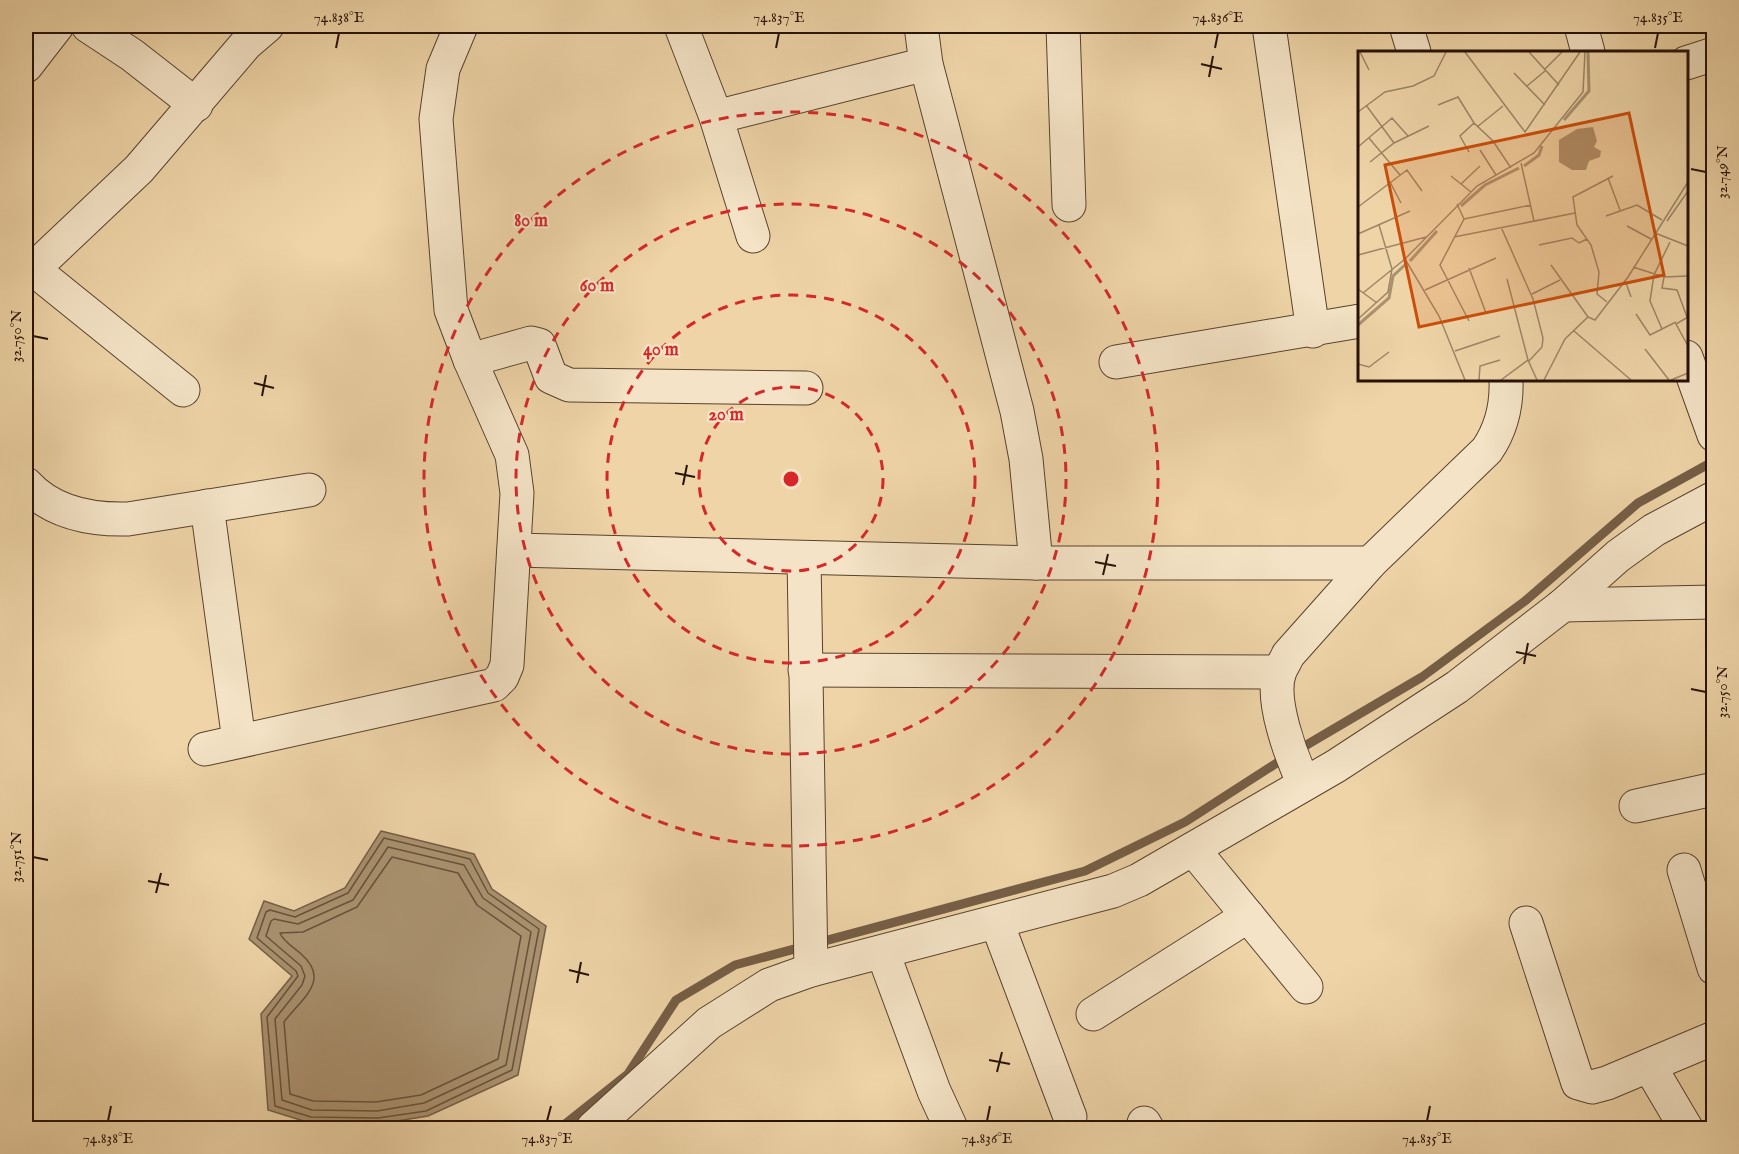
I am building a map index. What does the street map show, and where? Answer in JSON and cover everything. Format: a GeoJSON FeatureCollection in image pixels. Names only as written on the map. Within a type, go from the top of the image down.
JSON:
{"type":"FeatureCollection","features":[{"type":"Feature","properties":{"kind":"street"},"geometry":{"type":"LineString","coordinates":[[26,66],[57,26]]}},
{"type":"Feature","properties":{"kind":"street"},"geometry":{"type":"LineString","coordinates":[[88,26],[132,55],[196,105]]}},
{"type":"Feature","properties":{"kind":"street"},"geometry":{"type":"LineString","coordinates":[[183,390],[29,273],[139,169],[246,44],[267,26]]}},
{"type":"Feature","properties":{"kind":"street"},"geometry":{"type":"LineString","coordinates":[[206,749],[494,684],[502,677],[507,665],[517,493],[512,455],[470,360],[451,310],[436,119],[443,69],[461,26]]}},
{"type":"Feature","properties":{"kind":"street"},"geometry":{"type":"LineString","coordinates":[[681,26],[716,117],[753,236]]}},
{"type":"Feature","properties":{"kind":"street"},"geometry":{"type":"LineString","coordinates":[[921,26],[926,64],[1017,411],[1026,459],[1036,562]]}},
{"type":"Feature","properties":{"kind":"street"},"geometry":{"type":"LineString","coordinates":[[1063,26],[1069,205]]}},
{"type":"Feature","properties":{"kind":"street"},"geometry":{"type":"LineString","coordinates":[[1269,26],[1313,331]]}},
{"type":"Feature","properties":{"kind":"street"},"geometry":{"type":"LineString","coordinates":[[1406,26],[1414,51]]}},
{"type":"Feature","properties":{"kind":"street"},"geometry":{"type":"LineString","coordinates":[[1581,26],[1588,51]]}},
{"type":"Feature","properties":{"kind":"street"},"geometry":{"type":"LineString","coordinates":[[1688,62],[1713,54]]}},
{"type":"Feature","properties":{"kind":"street"},"geometry":{"type":"LineString","coordinates":[[716,117],[926,64]]}},
{"type":"Feature","properties":{"kind":"street"},"geometry":{"type":"LineString","coordinates":[[1116,362],[1313,331],[1358,321]]}},
{"type":"Feature","properties":{"kind":"street"},"geometry":{"type":"LineString","coordinates":[[470,360],[531,343],[539,345],[551,377],[569,385],[806,388]]}},
{"type":"Feature","properties":{"kind":"street"},"geometry":{"type":"LineString","coordinates":[[1688,363],[1713,435]]}},
{"type":"Feature","properties":{"kind":"street"},"geometry":{"type":"LineString","coordinates":[[1296,765],[1278,699],[1279,672],[1288,655],[1370,563],[1487,450],[1498,434],[1503,416],[1506,381]]}},
{"type":"Feature","properties":{"kind":"street"},"geometry":{"type":"LineString","coordinates":[[26,484],[32,491],[57,506],[82,516],[102,520],[128,519],[309,490]]}},
{"type":"Feature","properties":{"kind":"street"},"geometry":{"type":"LineString","coordinates":[[593,1128],[710,1023],[769,985],[809,953],[883,953],[1113,891],[1139,880],[1193,849],[1296,765],[1361,750],[1457,687],[1563,605],[1618,556],[1661,526],[1713,498]]}},
{"type":"Feature","properties":{"kind":"street"},"geometry":{"type":"LineString","coordinates":[[207,506],[239,741]]}},
{"type":"Feature","properties":{"kind":"street"},"geometry":{"type":"LineString","coordinates":[[514,550],[1036,562],[1370,563]]}},
{"type":"Feature","properties":{"kind":"street"},"geometry":{"type":"LineString","coordinates":[[804,558],[809,953]]}},
{"type":"Feature","properties":{"kind":"street"},"geometry":{"type":"LineString","coordinates":[[1563,605],[1713,602]]}},
{"type":"Feature","properties":{"kind":"street"},"geometry":{"type":"LineString","coordinates":[[805,670],[1279,672]]}},
{"type":"Feature","properties":{"kind":"street"},"geometry":{"type":"LineString","coordinates":[[1636,806],[1713,789]]}},
{"type":"Feature","properties":{"kind":"street"},"geometry":{"type":"LineString","coordinates":[[1193,849],[1306,987]]}},
{"type":"Feature","properties":{"kind":"street"},"geometry":{"type":"LineString","coordinates":[[1684,870],[1713,968]]}},
{"type":"Feature","properties":{"kind":"street"},"geometry":{"type":"LineString","coordinates":[[1093,1014],[1248,916]]}},
{"type":"Feature","properties":{"kind":"street"},"geometry":{"type":"LineString","coordinates":[[1526,922],[1578,1083],[1592,1087],[1650,1067],[1713,1038]]}},
{"type":"Feature","properties":{"kind":"street"},"geometry":{"type":"LineString","coordinates":[[997,923],[1070,1117]]}},
{"type":"Feature","properties":{"kind":"street"},"geometry":{"type":"LineString","coordinates":[[883,953],[934,1091],[951,1128]]}},
{"type":"Feature","properties":{"kind":"street"},"geometry":{"type":"LineString","coordinates":[[1650,1067],[1686,1128]]}},
{"type":"Feature","properties":{"kind":"water"},"geometry":{"type":"Polygon","coordinates":[[[381,831],[474,854],[492,889],[546,926],[518,1075],[428,1116],[378,1124],[310,1123],[268,1110],[261,1014],[292,976],[249,939],[264,901],[294,911],[345,888],[381,831]]]}},
{"type":"Feature","properties":{"kind":"waterway"},"geometry":{"type":"LineString","coordinates":[[1298,750],[1422,677],[1525,601],[1638,503],[1714,461]]}},
{"type":"Feature","properties":{"kind":"waterway"},"geometry":{"type":"LineString","coordinates":[[560,1128],[628,1074],[676,1000],[735,965],[1085,871],[1185,822],[1286,757]]}}]}
